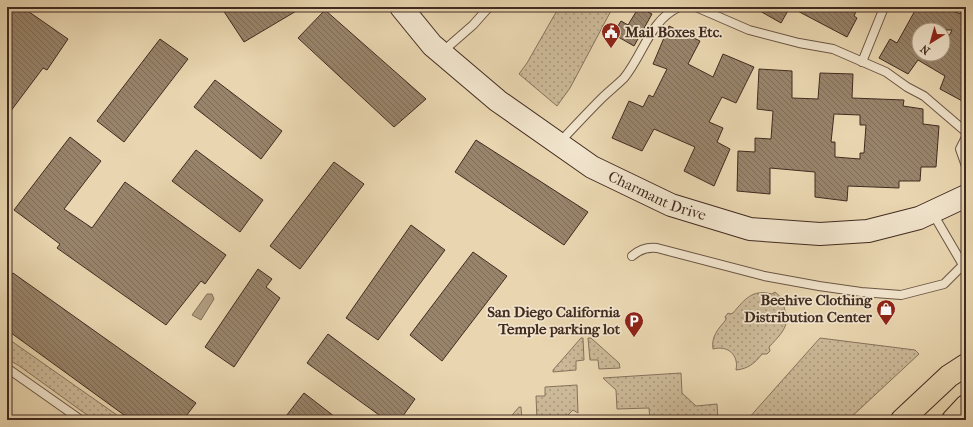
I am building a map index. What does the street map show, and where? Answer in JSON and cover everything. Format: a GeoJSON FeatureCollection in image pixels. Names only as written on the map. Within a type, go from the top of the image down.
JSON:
{"type":"FeatureCollection","features":[{"type":"Feature","properties":{"kind":"highway"},"geometry":{"type":"LineString","coordinates":[[902,420],[949,376],[966,364]]}},
{"type":"Feature","properties":{"kind":"highway"},"geometry":{"type":"LineString","coordinates":[[954,420],[966,406]]}},
{"type":"Feature","properties":{"kind":"street","name":"Charmant Drive"},"geometry":{"type":"LineString","coordinates":[[401,7],[432,44],[498,101],[592,167],[671,205],[750,229],[820,234],[868,231],[919,218],[965,199]]}},
{"type":"Feature","properties":{"kind":"lane"},"geometry":{"type":"LineString","coordinates":[[441,52],[473,25],[489,7]]}},
{"type":"Feature","properties":{"kind":"lane"},"geometry":{"type":"LineString","coordinates":[[558,144],[601,99],[624,78],[655,27],[670,11],[679,7]]}},
{"type":"Feature","properties":{"kind":"lane"},"geometry":{"type":"LineString","coordinates":[[696,7],[749,30],[799,43],[833,49],[886,72],[907,87],[924,96],[966,132]]}},
{"type":"Feature","properties":{"kind":"lane"},"geometry":{"type":"LineString","coordinates":[[862,62],[882,10]]}},
{"type":"Feature","properties":{"kind":"lane"},"geometry":{"type":"LineString","coordinates":[[966,137],[960,149],[966,166]]}},
{"type":"Feature","properties":{"kind":"lane"},"geometry":{"type":"LineString","coordinates":[[632,256],[640,250],[646,248],[657,248],[764,276],[861,292],[901,295],[944,284],[965,264],[932,212]]}},
{"type":"Feature","properties":{"kind":"lane"},"geometry":{"type":"LineString","coordinates":[[7,368],[82,420]]}},
{"type":"Feature","properties":{"kind":"shaded area"},"geometry":{"type":"Polygon","coordinates":[[[559,7],[613,7],[570,88],[557,106],[519,74],[527,63],[559,7]]]}},
{"type":"Feature","properties":{"kind":"shaded area"},"geometry":{"type":"Polygon","coordinates":[[[775,292],[785,301],[784,307],[787,322],[783,330],[769,347],[770,351],[767,354],[762,354],[748,367],[736,370],[736,360],[731,352],[723,348],[713,349],[713,341],[716,334],[725,321],[725,317],[728,313],[733,313],[741,303],[750,296],[759,293],[772,294],[775,292]]]}},
{"type":"Feature","properties":{"kind":"shaded area"},"geometry":{"type":"Polygon","coordinates":[[[207,294],[212,294],[214,299],[201,320],[192,315],[207,294]]]}},
{"type":"Feature","properties":{"kind":"shaded area"},"geometry":{"type":"Polygon","coordinates":[[[7,338],[124,420],[94,420],[18,365],[7,359],[7,338]]]}},
{"type":"Feature","properties":{"kind":"shaded area"},"geometry":{"type":"Polygon","coordinates":[[[581,338],[583,338],[584,360],[576,361],[576,370],[553,372],[553,370],[581,338]]]}},
{"type":"Feature","properties":{"kind":"shaded area"},"geometry":{"type":"Polygon","coordinates":[[[588,338],[591,338],[619,363],[620,368],[599,369],[598,360],[590,360],[588,338]]]}},
{"type":"Feature","properties":{"kind":"shaded area"},"geometry":{"type":"Polygon","coordinates":[[[820,338],[915,350],[919,354],[848,420],[747,420],[820,338]]]}},
{"type":"Feature","properties":{"kind":"shaded area"},"geometry":{"type":"Polygon","coordinates":[[[681,373],[682,393],[696,406],[717,404],[718,420],[650,420],[649,408],[617,409],[616,390],[603,378],[681,373]]]}},
{"type":"Feature","properties":{"kind":"shaded area"},"geometry":{"type":"Polygon","coordinates":[[[577,385],[578,413],[573,410],[563,420],[537,420],[536,396],[545,396],[545,387],[577,385]]]}},
{"type":"Feature","properties":{"kind":"shaded area"},"geometry":{"type":"Polygon","coordinates":[[[519,407],[521,407],[522,420],[508,420],[519,407]]]}},
{"type":"Feature","properties":{"kind":"building"},"geometry":{"type":"Polygon","coordinates":[[[7,7],[22,7],[68,39],[47,70],[43,68],[7,116],[7,7]]]}},
{"type":"Feature","properties":{"kind":"building"},"geometry":{"type":"Polygon","coordinates":[[[221,7],[303,7],[244,42],[221,7]]]}},
{"type":"Feature","properties":{"kind":"building"},"geometry":{"type":"Polygon","coordinates":[[[639,7],[652,14],[634,46],[613,34],[621,21],[628,25],[639,7]]]}},
{"type":"Feature","properties":{"kind":"building"},"geometry":{"type":"Polygon","coordinates":[[[753,7],[790,7],[781,23],[753,7]]]}},
{"type":"Feature","properties":{"kind":"building"},"geometry":{"type":"Polygon","coordinates":[[[790,7],[858,7],[854,16],[857,18],[847,37],[790,7]]]}},
{"type":"Feature","properties":{"kind":"building"},"geometry":{"type":"Polygon","coordinates":[[[917,7],[946,7],[960,14],[963,7],[966,7],[966,103],[940,89],[945,76],[921,62],[951,62],[951,22],[911,22],[911,62],[917,62],[908,74],[879,58],[890,39],[897,43],[917,7]]]}},
{"type":"Feature","properties":{"kind":"building"},"geometry":{"type":"Polygon","coordinates":[[[325,10],[426,99],[394,127],[298,38],[325,10]]]}},
{"type":"Feature","properties":{"kind":"building"},"geometry":{"type":"Polygon","coordinates":[[[669,26],[700,41],[688,64],[713,77],[723,54],[754,67],[736,103],[722,97],[709,122],[723,128],[717,142],[730,149],[714,186],[684,171],[695,147],[654,129],[642,151],[612,138],[629,101],[643,107],[649,95],[653,97],[667,69],[653,64],[669,26]]]}},
{"type":"Feature","properties":{"kind":"building"},"geometry":{"type":"Polygon","coordinates":[[[160,39],[188,59],[124,142],[97,121],[160,39]]]}},
{"type":"Feature","properties":{"kind":"building"},"geometry":{"type":"Polygon","coordinates":[[[759,69],[792,71],[792,98],[818,99],[820,73],[853,74],[852,98],[904,100],[903,106],[923,109],[923,124],[939,126],[936,167],[921,167],[920,181],[899,181],[899,188],[848,186],[847,201],[815,197],[815,172],[770,168],[770,194],[737,191],[738,151],[755,152],[755,138],[771,139],[773,111],[757,109],[759,69]],[[834,114],[831,142],[835,142],[835,157],[860,159],[860,153],[864,153],[866,125],[860,125],[860,115],[834,114]]]}},
{"type":"Feature","properties":{"kind":"building"},"geometry":{"type":"Polygon","coordinates":[[[215,80],[282,131],[261,159],[194,107],[215,80]]]}},
{"type":"Feature","properties":{"kind":"building"},"geometry":{"type":"Polygon","coordinates":[[[70,137],[101,161],[64,209],[92,228],[125,182],[226,255],[205,284],[201,281],[166,325],[57,248],[60,244],[14,210],[70,137]]]}},
{"type":"Feature","properties":{"kind":"building"},"geometry":{"type":"Polygon","coordinates":[[[476,140],[588,212],[564,245],[455,172],[476,140]]]}},
{"type":"Feature","properties":{"kind":"building"},"geometry":{"type":"Polygon","coordinates":[[[196,150],[263,200],[240,232],[172,181],[196,150]]]}},
{"type":"Feature","properties":{"kind":"building"},"geometry":{"type":"Polygon","coordinates":[[[334,162],[364,184],[300,269],[270,246],[334,162]]]}},
{"type":"Feature","properties":{"kind":"building"},"geometry":{"type":"Polygon","coordinates":[[[411,225],[445,250],[378,340],[346,318],[411,225]]]}},
{"type":"Feature","properties":{"kind":"building"},"geometry":{"type":"Polygon","coordinates":[[[473,252],[507,276],[442,361],[410,335],[473,252]]]}},
{"type":"Feature","properties":{"kind":"building"},"geometry":{"type":"Polygon","coordinates":[[[258,269],[272,279],[266,287],[280,298],[234,367],[205,347],[258,269]]]}},
{"type":"Feature","properties":{"kind":"building"},"geometry":{"type":"Polygon","coordinates":[[[13,273],[196,403],[183,420],[131,420],[7,330],[7,281],[13,273]]]}},
{"type":"Feature","properties":{"kind":"building"},"geometry":{"type":"Polygon","coordinates":[[[328,334],[415,399],[400,420],[386,420],[307,363],[328,334]]]}},
{"type":"Feature","properties":{"kind":"building"},"geometry":{"type":"Polygon","coordinates":[[[304,393],[339,420],[283,420],[304,393]]]}},
{"type":"Feature","properties":{"kind":"place","name":"Mail Boxes Etc."},"geometry":{"type":"Point","coordinates":[611,49]}},
{"type":"Feature","properties":{"kind":"place","name":"Beehive Clothing Distribution Center"},"geometry":{"type":"Point","coordinates":[886,326]}},
{"type":"Feature","properties":{"kind":"place","name":"San Diego California Temple parking lot"},"geometry":{"type":"Point","coordinates":[634,338]}}]}
